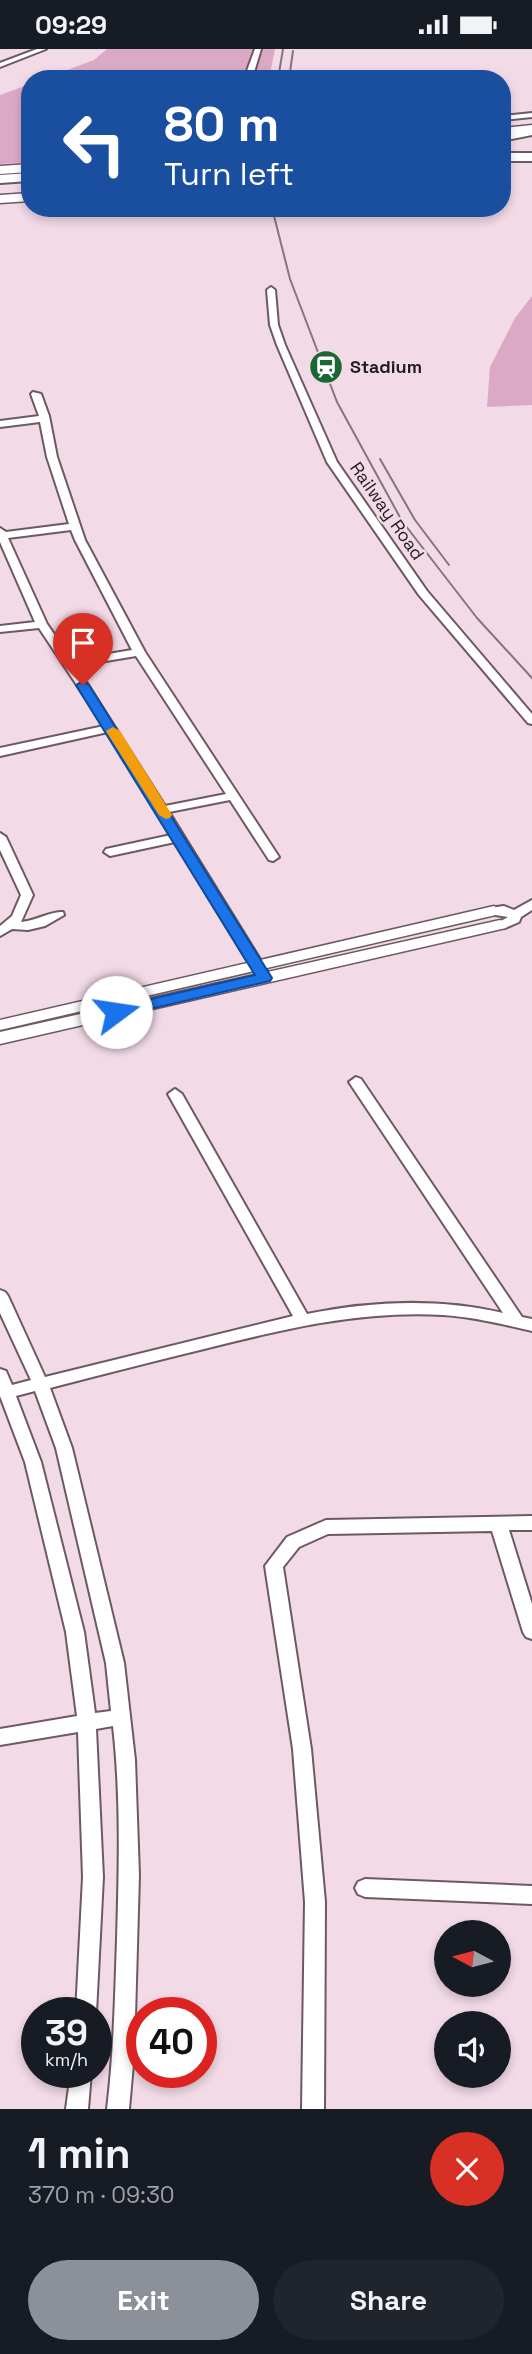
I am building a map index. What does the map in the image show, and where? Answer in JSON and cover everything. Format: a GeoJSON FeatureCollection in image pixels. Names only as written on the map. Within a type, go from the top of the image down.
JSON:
{"type":"FeatureCollection","features":[{"type":"Feature","properties":{"kind":"highway"},"geometry":{"type":"LineString","coordinates":[[511,134],[532,130]]}},
{"type":"Feature","properties":{"kind":"highway"},"geometry":{"type":"LineString","coordinates":[[511,137],[532,138]]}},
{"type":"Feature","properties":{"kind":"highway"},"geometry":{"type":"LineString","coordinates":[[511,154],[532,149]]}},
{"type":"Feature","properties":{"kind":"highway"},"geometry":{"type":"LineString","coordinates":[[511,156],[532,157]]}},
{"type":"Feature","properties":{"kind":"highway"},"geometry":{"type":"LineString","coordinates":[[0,170],[21,169]]}},
{"type":"Feature","properties":{"kind":"highway"},"geometry":{"type":"LineString","coordinates":[[0,179],[21,178]]}},
{"type":"Feature","properties":{"kind":"highway"},"geometry":{"type":"LineString","coordinates":[[0,190],[21,189]]}},
{"type":"Feature","properties":{"kind":"highway"},"geometry":{"type":"LineString","coordinates":[[0,199],[21,198]]}},
{"type":"Feature","properties":{"kind":"street"},"geometry":{"type":"LineString","coordinates":[[0,65],[43,49]]}},
{"type":"Feature","properties":{"kind":"street"},"geometry":{"type":"LineString","coordinates":[[251,70],[258,49]]}},
{"type":"Feature","properties":{"kind":"street"},"geometry":{"type":"LineString","coordinates":[[511,117],[532,115]]}},
{"type":"Feature","properties":{"kind":"street","name":"Railway Road"},"geometry":{"type":"LineString","coordinates":[[271,290],[274,325],[281,345],[332,461],[423,593],[532,721]]}},
{"type":"Feature","properties":{"kind":"street"},"geometry":{"type":"LineString","coordinates":[[36,394],[44,416],[52,457],[80,540],[139,652],[273,857]]}},
{"type":"Feature","properties":{"kind":"street"},"geometry":{"type":"LineString","coordinates":[[0,424],[43,419]]}},
{"type":"Feature","properties":{"kind":"street"},"geometry":{"type":"LineString","coordinates":[[76,526],[1,533],[42,624],[111,728],[260,971]]}},
{"type":"Feature","properties":{"kind":"street"},"geometry":{"type":"LineString","coordinates":[[0,629],[42,624]]}},
{"type":"Feature","properties":{"kind":"street"},"geometry":{"type":"LineString","coordinates":[[69,664],[139,652]]}},
{"type":"Feature","properties":{"kind":"street"},"geometry":{"type":"LineString","coordinates":[[0,752],[111,728]]}},
{"type":"Feature","properties":{"kind":"street"},"geometry":{"type":"LineString","coordinates":[[162,810],[233,796]]}},
{"type":"Feature","properties":{"kind":"street"},"geometry":{"type":"LineString","coordinates":[[110,852],[179,837]]}},
{"type":"Feature","properties":{"kind":"street"},"geometry":{"type":"LineString","coordinates":[[2,843],[27,895],[18,918],[4,929]]}},
{"type":"Feature","properties":{"kind":"street"},"geometry":{"type":"LineString","coordinates":[[0,1025],[503,917],[532,904]]}},
{"type":"Feature","properties":{"kind":"street"},"geometry":{"type":"LineString","coordinates":[[4,929],[46,923],[58,915]]}},
{"type":"Feature","properties":{"kind":"street"},"geometry":{"type":"LineString","coordinates":[[0,1038],[260,971]]}},
{"type":"Feature","properties":{"kind":"street"},"geometry":{"type":"LineString","coordinates":[[356,1082],[524,1322]]}},
{"type":"Feature","properties":{"kind":"street"},"geometry":{"type":"LineString","coordinates":[[175,1094],[302,1318]]}},
{"type":"Feature","properties":{"kind":"street"},"geometry":{"type":"LineString","coordinates":[[0,1296],[40,1384],[64,1448],[115,1663],[126,1760],[129,1875],[124,2053],[118,2109]]}},
{"type":"Feature","properties":{"kind":"street"},"geometry":{"type":"LineString","coordinates":[[87,1997],[93,1877],[87,1723],[71,1619],[33,1462],[4,1383],[40,1384],[302,1318],[395,1308],[442,1308],[524,1322]]}},
{"type":"Feature","properties":{"kind":"street"},"geometry":{"type":"LineString","coordinates":[[313,2109],[315,1902],[302,1749],[274,1566],[293,1542],[326,1527],[532,1523]]}},
{"type":"Feature","properties":{"kind":"street"},"geometry":{"type":"LineString","coordinates":[[498,1524],[531,1628]]}},
{"type":"Feature","properties":{"kind":"street"},"geometry":{"type":"LineString","coordinates":[[0,1737],[121,1717]]}},
{"type":"Feature","properties":{"kind":"street"},"geometry":{"type":"LineString","coordinates":[[365,1888],[532,1895]]}},
{"type":"Feature","properties":{"kind":"street"},"geometry":{"type":"LineString","coordinates":[[77,2109],[79,2088]]}},
{"type":"Feature","properties":{"kind":"shaded area"},"geometry":{"type":"Polygon","coordinates":[[[107,49],[275,49],[271,70],[67,70],[94,60],[107,49]]]}},
{"type":"Feature","properties":{"kind":"shaded area"},"geometry":{"type":"Polygon","coordinates":[[[21,87],[21,163],[0,164],[0,95],[21,87]]]}},
{"type":"Feature","properties":{"kind":"shaded area"},"geometry":{"type":"Polygon","coordinates":[[[532,296],[532,405],[487,407],[490,367],[515,318],[532,296]]]}},
{"type":"Feature","properties":{"kind":"tram line"},"geometry":{"type":"LineString","coordinates":[[280,70],[283,49]]}},
{"type":"Feature","properties":{"kind":"tram line"},"geometry":{"type":"LineString","coordinates":[[290,70],[293,51]]}},
{"type":"Feature","properties":{"kind":"tram line"},"geometry":{"type":"LineString","coordinates":[[274,217],[290,279],[337,402],[402,521],[477,618],[532,678]]}},
{"type":"Feature","properties":{"kind":"tram line"},"geometry":{"type":"LineString","coordinates":[[380,459],[415,520],[449,565]]}},
{"type":"Feature","properties":{"kind":"slow traffic"},"geometry":{"type":"LineString","coordinates":[[113,731],[166,815]]}},
{"type":"Feature","properties":{"kind":"place","name":"Stadium"},"geometry":{"type":"Point","coordinates":[326,367]}},
{"type":"Feature","properties":{"kind":"route"},"geometry":{"type":"LineString","coordinates":[[83,685],[264,978],[116,1012]]}}]}
